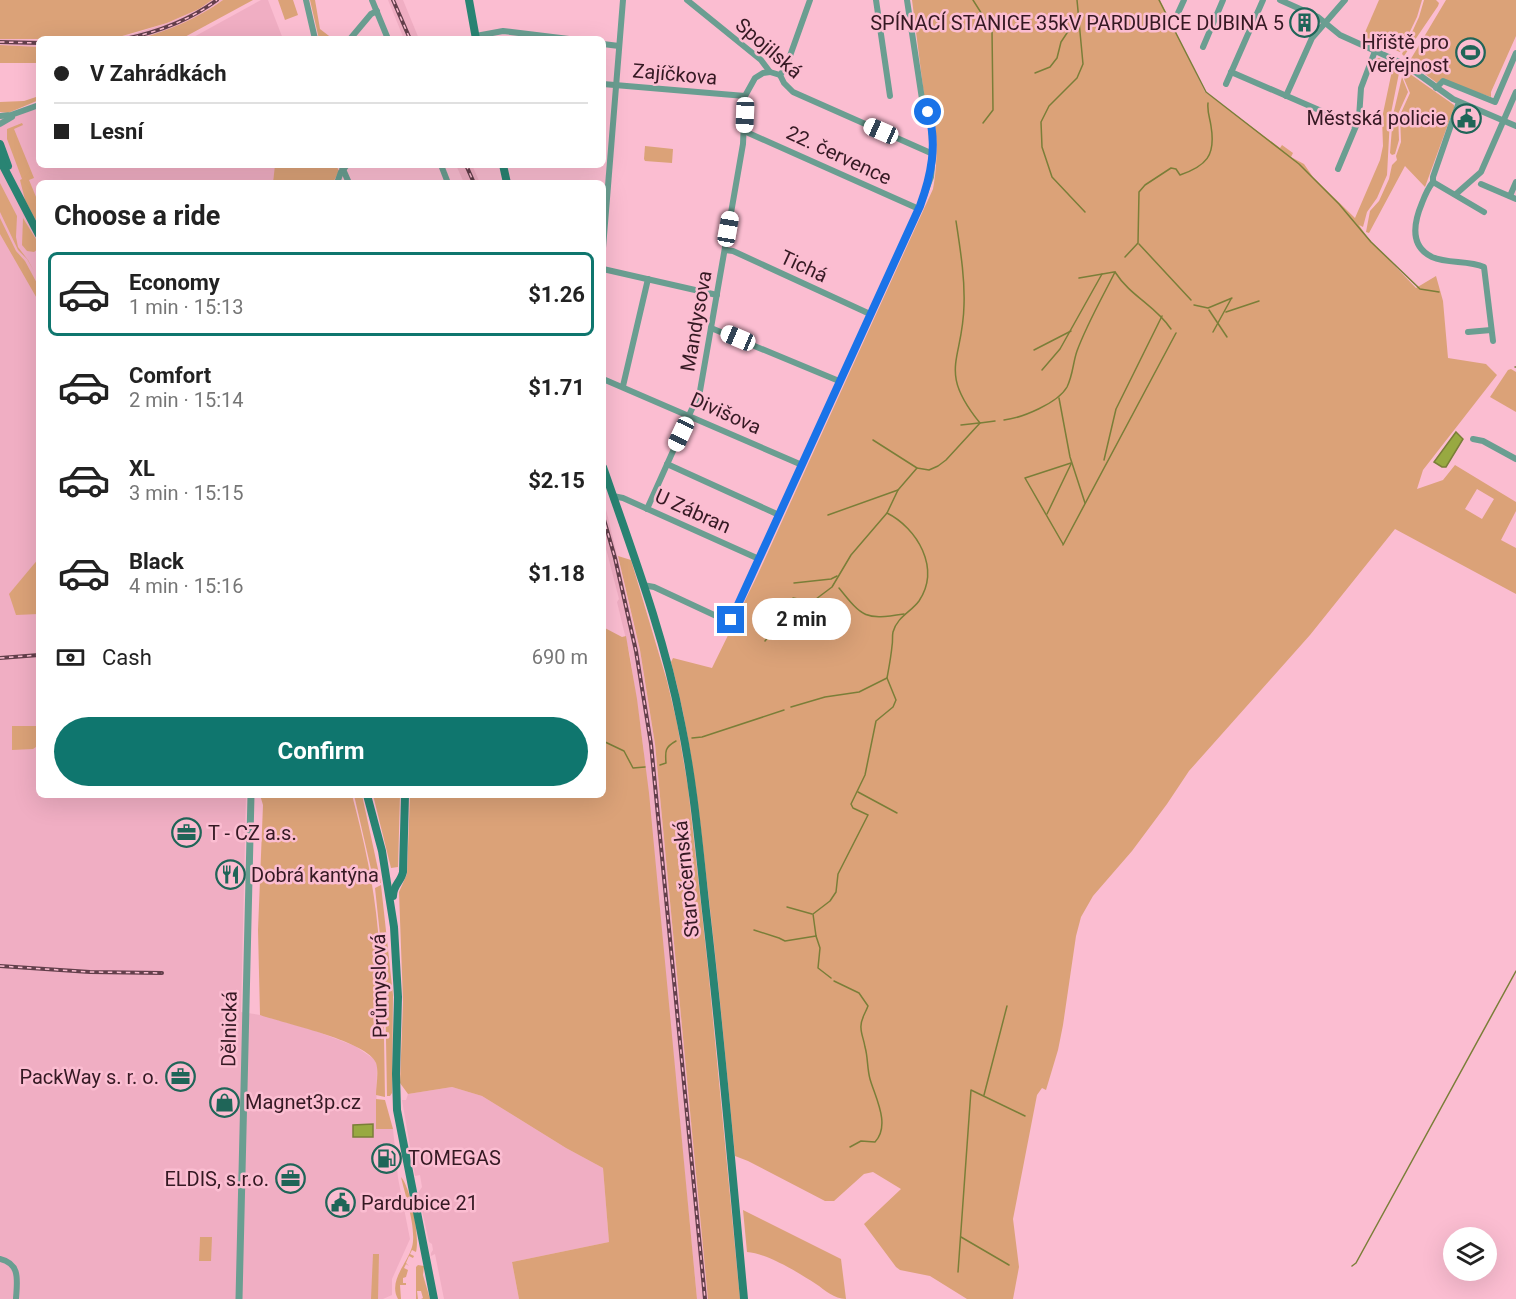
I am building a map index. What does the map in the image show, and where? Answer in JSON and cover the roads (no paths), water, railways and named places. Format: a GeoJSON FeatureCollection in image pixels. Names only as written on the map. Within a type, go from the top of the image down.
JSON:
{"type":"FeatureCollection","features":[{"type":"Feature","properties":{"kind":"main road"},"geometry":{"type":"LineString","coordinates":[[468,0],[476,36]]}},
{"type":"Feature","properties":{"kind":"main road"},"geometry":{"type":"LineString","coordinates":[[0,144],[21,200]]}},
{"type":"Feature","properties":{"kind":"main road"},"geometry":{"type":"LineString","coordinates":[[0,160],[36,229]]}},
{"type":"Feature","properties":{"kind":"main road","name":"Staročernská"},"geometry":{"type":"LineString","coordinates":[[606,476],[643,585],[671,680],[691,778],[713,968],[744,1299]]}},
{"type":"Feature","properties":{"kind":"main road","name":"Průmyslová"},"geometry":{"type":"LineString","coordinates":[[367,798],[378,857],[385,880],[393,888],[392,912],[398,998],[397,1048]]}},
{"type":"Feature","properties":{"kind":"main road","name":"Průmyslová"},"geometry":{"type":"LineString","coordinates":[[367,798],[389,874],[397,1048]]}},
{"type":"Feature","properties":{"kind":"main road","name":"Průmyslová"},"geometry":{"type":"LineString","coordinates":[[389,883],[401,878],[405,798]]}},
{"type":"Feature","properties":{"kind":"main road"},"geometry":{"type":"LineString","coordinates":[[397,1048],[396,1088],[400,1125],[434,1299]]}},
{"type":"Feature","properties":{"kind":"street"},"geometry":{"type":"LineString","coordinates":[[306,0],[314,36]]}},
{"type":"Feature","properties":{"kind":"street"},"geometry":{"type":"LineString","coordinates":[[372,0],[387,36]]}},
{"type":"Feature","properties":{"kind":"street"},"geometry":{"type":"LineString","coordinates":[[606,210],[622,0]]}},
{"type":"Feature","properties":{"kind":"street","name":"Spojilská"},"geometry":{"type":"LineString","coordinates":[[687,0],[761,60],[770,72],[780,75],[793,92],[933,153]]}},
{"type":"Feature","properties":{"kind":"street"},"geometry":{"type":"LineString","coordinates":[[780,75],[786,67],[810,0]]}},
{"type":"Feature","properties":{"kind":"street"},"geometry":{"type":"LineString","coordinates":[[876,0],[890,96]]}},
{"type":"Feature","properties":{"kind":"street"},"geometry":{"type":"LineString","coordinates":[[643,585],[654,587],[730,621],[919,209],[931,177],[933,153],[930,116],[922,99],[907,0]]}},
{"type":"Feature","properties":{"kind":"street"},"geometry":{"type":"LineString","coordinates":[[1178,12],[1184,0]]}},
{"type":"Feature","properties":{"kind":"street"},"geometry":{"type":"LineString","coordinates":[[1203,47],[1222,0]]}},
{"type":"Feature","properties":{"kind":"street"},"geometry":{"type":"LineString","coordinates":[[1226,84],[1263,0]]}},
{"type":"Feature","properties":{"kind":"street"},"geometry":{"type":"LineString","coordinates":[[1280,0],[1318,17],[1340,35],[1407,66],[1459,102],[1516,126]]}},
{"type":"Feature","properties":{"kind":"street"},"geometry":{"type":"LineString","coordinates":[[1286,96],[1312,38],[1345,0]]}},
{"type":"Feature","properties":{"kind":"street"},"geometry":{"type":"LineString","coordinates":[[353,36],[371,14],[377,11]]}},
{"type":"Feature","properties":{"kind":"street"},"geometry":{"type":"LineString","coordinates":[[484,36],[503,31],[544,36]]}},
{"type":"Feature","properties":{"kind":"street"},"geometry":{"type":"LineString","coordinates":[[606,44],[619,46]]}},
{"type":"Feature","properties":{"kind":"street"},"geometry":{"type":"LineString","coordinates":[[1338,169],[1359,118],[1361,88],[1375,51]]}},
{"type":"Feature","properties":{"kind":"street"},"geometry":{"type":"LineString","coordinates":[[1436,88],[1440,82],[1445,82],[1492,102],[1496,100],[1515,58]]}},
{"type":"Feature","properties":{"kind":"street"},"geometry":{"type":"LineString","coordinates":[[745,96],[755,78],[770,72]]}},
{"type":"Feature","properties":{"kind":"street"},"geometry":{"type":"LineString","coordinates":[[1232,72],[1356,126]]}},
{"type":"Feature","properties":{"kind":"street","name":"Zajíčkova"},"geometry":{"type":"LineString","coordinates":[[606,84],[745,96]]}},
{"type":"Feature","properties":{"kind":"street"},"geometry":{"type":"LineString","coordinates":[[1456,194],[1480,173],[1516,92]]}},
{"type":"Feature","properties":{"kind":"street","name":"Mandysova"},"geometry":{"type":"LineString","coordinates":[[646,509],[703,381],[744,131],[745,96]]}},
{"type":"Feature","properties":{"kind":"street"},"geometry":{"type":"LineString","coordinates":[[1459,102],[1433,182],[1415,220],[1416,239],[1423,250],[1434,258],[1484,267],[1493,341]]}},
{"type":"Feature","properties":{"kind":"street"},"geometry":{"type":"LineString","coordinates":[[0,116],[36,106]]}},
{"type":"Feature","properties":{"kind":"street"},"geometry":{"type":"LineString","coordinates":[[0,124],[25,110]]}},
{"type":"Feature","properties":{"kind":"street","name":"22. července"},"geometry":{"type":"LineString","coordinates":[[744,131],[919,209]]}},
{"type":"Feature","properties":{"kind":"street"},"geometry":{"type":"LineString","coordinates":[[1433,182],[1484,212]]}},
{"type":"Feature","properties":{"kind":"street"},"geometry":{"type":"LineString","coordinates":[[1481,184],[1513,197],[1516,182]]}},
{"type":"Feature","properties":{"kind":"street","name":"Tichá"},"geometry":{"type":"LineString","coordinates":[[725,250],[733,251],[870,314]]}},
{"type":"Feature","properties":{"kind":"street"},"geometry":{"type":"LineString","coordinates":[[606,269],[717,295]]}},
{"type":"Feature","properties":{"kind":"street"},"geometry":{"type":"LineString","coordinates":[[623,386],[648,279]]}},
{"type":"Feature","properties":{"kind":"street"},"geometry":{"type":"LineString","coordinates":[[711,328],[839,381]]}},
{"type":"Feature","properties":{"kind":"street"},"geometry":{"type":"LineString","coordinates":[[1468,332],[1491,330]]}},
{"type":"Feature","properties":{"kind":"street","name":"Divišova"},"geometry":{"type":"LineString","coordinates":[[606,380],[802,465]]}},
{"type":"Feature","properties":{"kind":"street"},"geometry":{"type":"LineString","coordinates":[[1473,439],[1478,439],[1516,459]]}},
{"type":"Feature","properties":{"kind":"street"},"geometry":{"type":"LineString","coordinates":[[667,464],[779,515]]}},
{"type":"Feature","properties":{"kind":"street","name":"U Zábran"},"geometry":{"type":"LineString","coordinates":[[613,496],[623,498],[759,559]]}},
{"type":"Feature","properties":{"kind":"street","name":"Dělnická"},"geometry":{"type":"LineString","coordinates":[[239,1299],[251,798]]}},
{"type":"Feature","properties":{"kind":"street"},"geometry":{"type":"LineString","coordinates":[[0,1258],[12,1263],[17,1273],[16,1299]]}},
{"type":"Feature","properties":{"kind":"waterway"},"geometry":{"type":"LineString","coordinates":[[973,0],[992,30],[993,110],[983,123]]}},
{"type":"Feature","properties":{"kind":"waterway"},"geometry":{"type":"LineString","coordinates":[[1077,0],[1083,64],[1077,78],[1049,106],[1041,122],[1042,147],[1052,177],[1085,212]]}},
{"type":"Feature","properties":{"kind":"waterway"},"geometry":{"type":"LineString","coordinates":[[1159,0],[1206,92],[1299,164],[1339,204],[1371,242],[1420,289],[1439,292]]}},
{"type":"Feature","properties":{"kind":"waterway"},"geometry":{"type":"LineString","coordinates":[[1035,73],[1050,67],[1057,58],[1061,42],[1067,33],[1078,25]]}},
{"type":"Feature","properties":{"kind":"waterway"},"geometry":{"type":"LineString","coordinates":[[1125,257],[1138,243],[1139,192],[1145,185],[1171,168],[1176,169],[1180,175],[1197,168],[1207,158],[1212,145],[1208,103]]}},
{"type":"Feature","properties":{"kind":"waterway"},"geometry":{"type":"LineString","coordinates":[[956,221],[964,294],[963,324],[955,365],[956,377],[959,390],[980,423]]}},
{"type":"Feature","properties":{"kind":"waterway"},"geometry":{"type":"LineString","coordinates":[[1139,244],[1191,300]]}},
{"type":"Feature","properties":{"kind":"waterway"},"geometry":{"type":"LineString","coordinates":[[1079,278],[1114,272]]}},
{"type":"Feature","properties":{"kind":"waterway"},"geometry":{"type":"LineString","coordinates":[[1115,272],[1121,281],[1158,313],[1171,329]]}},
{"type":"Feature","properties":{"kind":"waterway"},"geometry":{"type":"LineString","coordinates":[[1004,420],[1039,409],[1056,399],[1067,387],[1081,341],[1115,272]]}},
{"type":"Feature","properties":{"kind":"waterway"},"geometry":{"type":"LineString","coordinates":[[1042,370],[1060,349],[1102,274]]}},
{"type":"Feature","properties":{"kind":"waterway"},"geometry":{"type":"LineString","coordinates":[[1194,305],[1208,308],[1232,298]]}},
{"type":"Feature","properties":{"kind":"waterway"},"geometry":{"type":"LineString","coordinates":[[1213,332],[1231,299]]}},
{"type":"Feature","properties":{"kind":"waterway"},"geometry":{"type":"LineString","coordinates":[[1226,312],[1259,301]]}},
{"type":"Feature","properties":{"kind":"waterway"},"geometry":{"type":"LineString","coordinates":[[1209,310],[1227,337]]}},
{"type":"Feature","properties":{"kind":"waterway"},"geometry":{"type":"LineString","coordinates":[[1104,460],[1116,409],[1162,316]]}},
{"type":"Feature","properties":{"kind":"waterway"},"geometry":{"type":"LineString","coordinates":[[1034,350],[1071,331]]}},
{"type":"Feature","properties":{"kind":"waterway"},"geometry":{"type":"LineString","coordinates":[[1063,545],[1176,333]]}},
{"type":"Feature","properties":{"kind":"waterway"},"geometry":{"type":"LineString","coordinates":[[1059,398],[1070,457],[1085,503]]}},
{"type":"Feature","properties":{"kind":"waterway"},"geometry":{"type":"LineString","coordinates":[[873,440],[917,468],[929,470],[946,460],[980,423],[995,421]]}},
{"type":"Feature","properties":{"kind":"waterway"},"geometry":{"type":"LineString","coordinates":[[961,425],[979,423]]}},
{"type":"Feature","properties":{"kind":"waterway"},"geometry":{"type":"LineString","coordinates":[[1063,544],[1025,478],[1071,463]]}},
{"type":"Feature","properties":{"kind":"waterway"},"geometry":{"type":"LineString","coordinates":[[1047,514],[1071,464]]}},
{"type":"Feature","properties":{"kind":"waterway"},"geometry":{"type":"LineString","coordinates":[[765,641],[772,632],[832,587],[851,555],[887,513],[898,490],[917,468]]}},
{"type":"Feature","properties":{"kind":"waterway"},"geometry":{"type":"LineString","coordinates":[[828,515],[898,490]]}},
{"type":"Feature","properties":{"kind":"waterway"},"geometry":{"type":"LineString","coordinates":[[791,707],[825,697],[859,692],[887,678],[895,627],[919,601],[928,575],[922,550],[916,539],[908,528],[887,513]]}},
{"type":"Feature","properties":{"kind":"waterway"},"geometry":{"type":"LineString","coordinates":[[794,583],[831,579],[837,576]]}},
{"type":"Feature","properties":{"kind":"waterway"},"geometry":{"type":"LineString","coordinates":[[839,588],[854,606],[866,614],[881,617],[904,614]]}},
{"type":"Feature","properties":{"kind":"waterway"},"geometry":{"type":"LineString","coordinates":[[793,598],[813,602]]}},
{"type":"Feature","properties":{"kind":"waterway"},"geometry":{"type":"LineString","coordinates":[[831,978],[818,968],[820,948],[813,914],[830,901],[836,892],[838,874],[868,815],[853,808],[851,804],[865,775],[876,721],[893,707],[896,700],[887,678]]}},
{"type":"Feature","properties":{"kind":"waterway"},"geometry":{"type":"LineString","coordinates":[[692,738],[702,737],[784,710]]}},
{"type":"Feature","properties":{"kind":"waterway"},"geometry":{"type":"LineString","coordinates":[[660,765],[666,763],[666,750],[676,741]]}},
{"type":"Feature","properties":{"kind":"waterway"},"geometry":{"type":"LineString","coordinates":[[606,742],[624,751],[633,768],[645,767]]}},
{"type":"Feature","properties":{"kind":"waterway"},"geometry":{"type":"LineString","coordinates":[[858,792],[897,813]]}},
{"type":"Feature","properties":{"kind":"waterway"},"geometry":{"type":"LineString","coordinates":[[787,907],[812,914]]}},
{"type":"Feature","properties":{"kind":"waterway"},"geometry":{"type":"LineString","coordinates":[[754,930],[785,941],[816,936]]}},
{"type":"Feature","properties":{"kind":"waterway"},"geometry":{"type":"LineString","coordinates":[[1352,1266],[1356,1263],[1516,971]]}},
{"type":"Feature","properties":{"kind":"waterway"},"geometry":{"type":"LineString","coordinates":[[834,981],[859,993],[868,1006],[862,1020],[861,1030],[870,1079],[882,1119],[880,1135],[875,1142],[861,1141],[850,1147]]}},
{"type":"Feature","properties":{"kind":"waterway"},"geometry":{"type":"LineString","coordinates":[[984,1095],[1007,1006]]}},
{"type":"Feature","properties":{"kind":"waterway"},"geometry":{"type":"LineString","coordinates":[[958,1272],[971,1090],[1025,1116]]}},
{"type":"Feature","properties":{"kind":"waterway"},"geometry":{"type":"LineString","coordinates":[[961,1237],[1009,1265]]}},
{"type":"Feature","properties":{"kind":"railway"},"geometry":{"type":"LineString","coordinates":[[138,36],[196,14],[217,0]]}},
{"type":"Feature","properties":{"kind":"railway"},"geometry":{"type":"LineString","coordinates":[[393,0],[409,36]]}},
{"type":"Feature","properties":{"kind":"railway"},"geometry":{"type":"LineString","coordinates":[[0,42],[36,43]]}},
{"type":"Feature","properties":{"kind":"railway"},"geometry":{"type":"LineString","coordinates":[[467,168],[473,180]]}},
{"type":"Feature","properties":{"kind":"railway"},"geometry":{"type":"LineString","coordinates":[[606,526],[636,651],[651,744],[705,1299]]}},
{"type":"Feature","properties":{"kind":"railway"},"geometry":{"type":"LineString","coordinates":[[0,658],[36,655]]}},
{"type":"Feature","properties":{"kind":"railway"},"geometry":{"type":"LineString","coordinates":[[0,966],[90,972],[162,973]]}},
{"type":"Feature","properties":{"kind":"place","name":"SPÍNACÍ STANICE 35kV PARDUBICE DUBINA 5"},"geometry":{"type":"Point","coordinates":[1305,23]}},
{"type":"Feature","properties":{"kind":"place","name":"Hřiště pro veřejnost"},"geometry":{"type":"Point","coordinates":[1470,53]}},
{"type":"Feature","properties":{"kind":"place","name":"Městská policie"},"geometry":{"type":"Point","coordinates":[1467,118]}},
{"type":"Feature","properties":{"kind":"place","name":"T - CZ a.s."},"geometry":{"type":"Point","coordinates":[187,833]}},
{"type":"Feature","properties":{"kind":"place","name":"Dobrá kantýna"},"geometry":{"type":"Point","coordinates":[230,875]}},
{"type":"Feature","properties":{"kind":"place","name":"PackWay s. r. o."},"geometry":{"type":"Point","coordinates":[180,1077]}},
{"type":"Feature","properties":{"kind":"place","name":"Magnet3p.cz"},"geometry":{"type":"Point","coordinates":[224,1102]}},
{"type":"Feature","properties":{"kind":"place","name":"TOMEGAS"},"geometry":{"type":"Point","coordinates":[387,1158]}},
{"type":"Feature","properties":{"kind":"place","name":"ELDIS, s.r.o."},"geometry":{"type":"Point","coordinates":[290,1179]}},
{"type":"Feature","properties":{"kind":"place","name":"Pardubice 21"},"geometry":{"type":"Point","coordinates":[340,1203]}}]}
